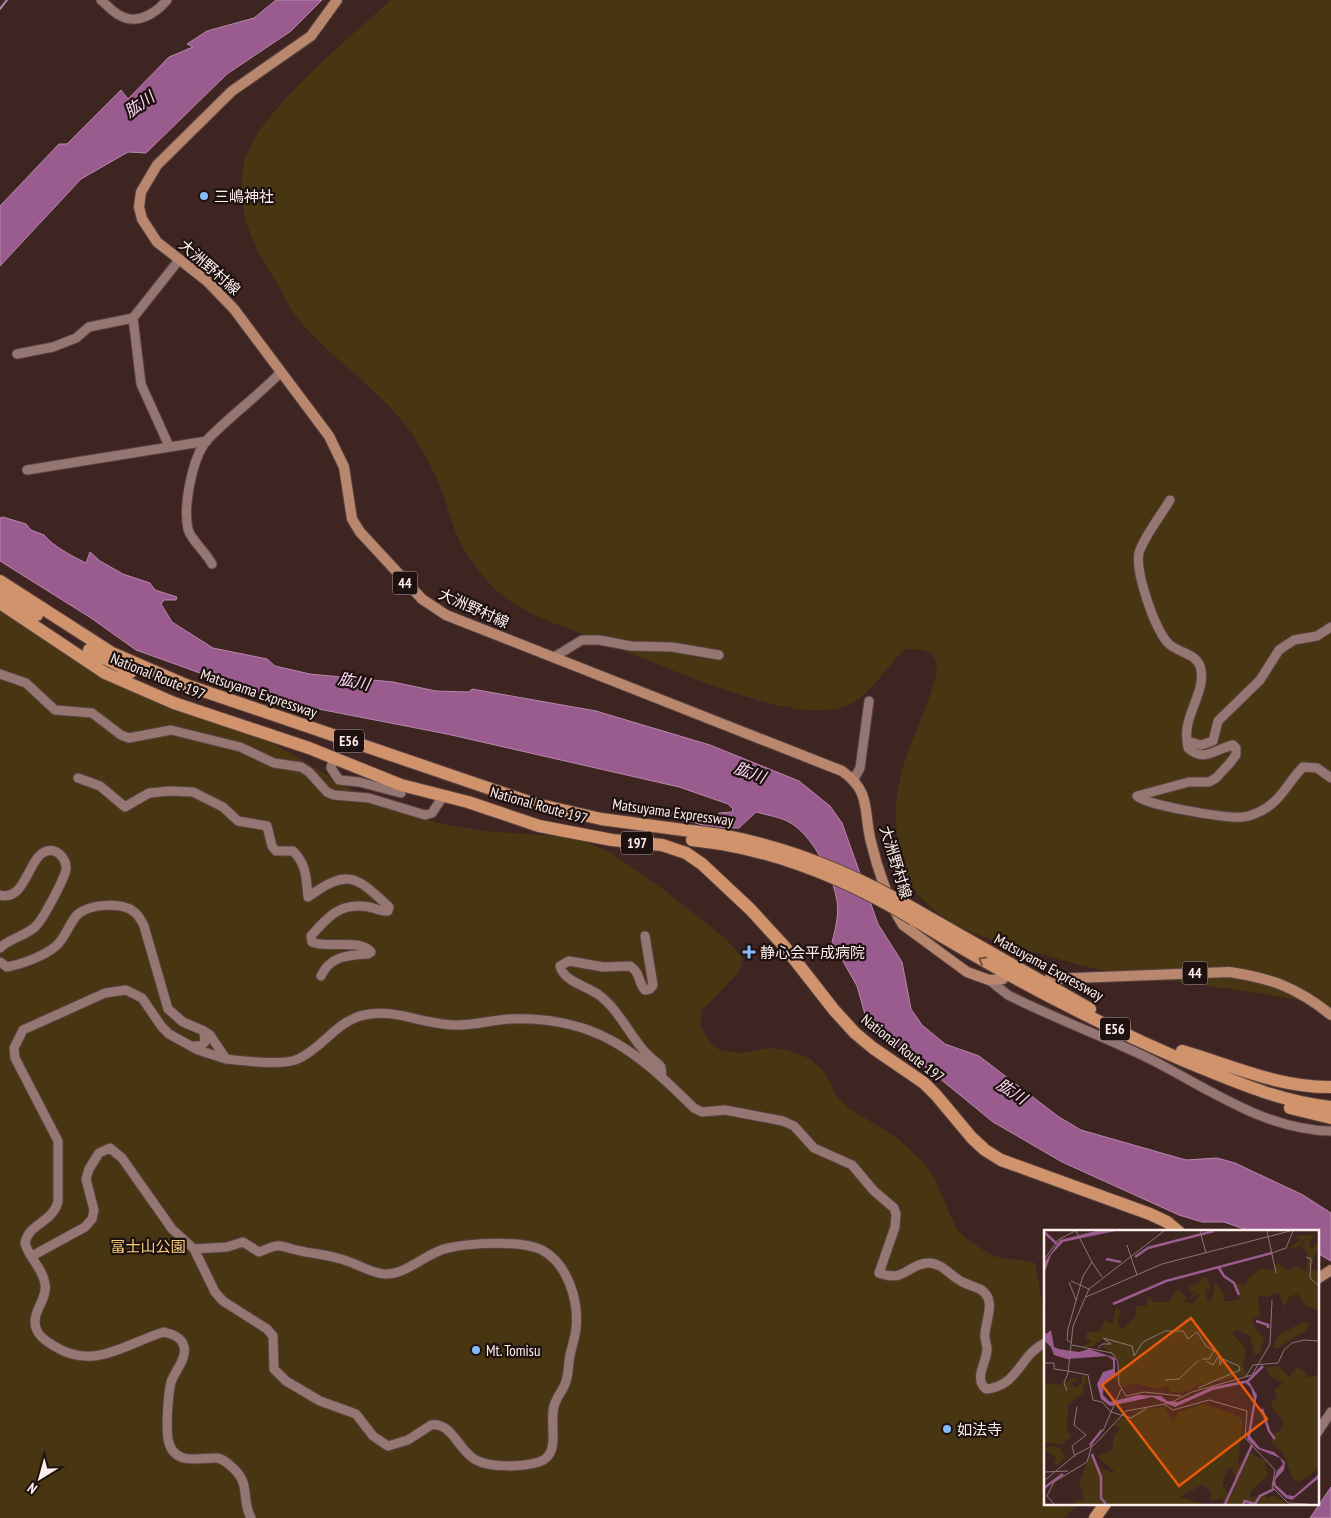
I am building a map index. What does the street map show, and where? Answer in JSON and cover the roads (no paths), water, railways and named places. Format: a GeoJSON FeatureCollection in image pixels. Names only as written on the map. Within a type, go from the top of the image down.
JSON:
{"type":"FeatureCollection","features":[{"type":"Feature","properties":{"kind":"highway","name":"Matsuyama Expressway"},"geometry":{"type":"LineString","coordinates":[[0,581],[112,654],[186,685],[532,803],[602,819],[721,840]]}},
{"type":"Feature","properties":{"kind":"highway","name":"Matsuyama Expressway"},"geometry":{"type":"LineString","coordinates":[[0,592],[108,662],[175,690],[529,810],[601,827],[768,844],[815,860],[857,878],[914,914],[1182,1055],[1272,1095],[1331,1107]]}},
{"type":"Feature","properties":{"kind":"highway","name":"National Route 197"},"geometry":{"type":"LineString","coordinates":[[0,603],[105,674],[174,703],[333,758],[401,785],[444,795],[539,826],[612,840],[662,845],[686,853],[702,864],[756,915],[784,946],[834,1010],[855,1033],[872,1048],[924,1083],[984,1150],[1001,1160],[1150,1214],[1167,1222],[1177,1230]]}},
{"type":"Feature","properties":{"kind":"highway","name":"Matsuyama Expressway"},"geometry":{"type":"LineString","coordinates":[[1182,1055],[1274,1088],[1331,1099]]}},
{"type":"Feature","properties":{"kind":"highway"},"geometry":{"type":"LineString","coordinates":[[1182,1055],[1290,1084],[1331,1087]]}},
{"type":"Feature","properties":{"kind":"highway"},"geometry":{"type":"LineString","coordinates":[[1182,1055],[1213,1077],[1247,1092],[1281,1106],[1331,1118]]}},
{"type":"Feature","properties":{"kind":"highway"},"geometry":{"type":"LineString","coordinates":[[1095,1518],[1103,1506]]}},
{"type":"Feature","properties":{"kind":"main road","name":"大洲野村線"},"geometry":{"type":"LineString","coordinates":[[338,0],[311,36],[301,45],[249,78],[219,102],[157,164],[141,192],[139,207],[142,219],[157,242],[207,280],[228,302],[281,372],[338,450],[344,467],[352,519],[360,532],[409,587],[428,604],[446,615],[842,771],[854,779],[864,795],[871,844],[896,914],[911,933],[967,972],[989,980],[1002,979]]}},
{"type":"Feature","properties":{"kind":"main road","name":"44"},"geometry":{"type":"LineString","coordinates":[[1049,979],[1229,972],[1272,980],[1303,994],[1331,1015]]}},
{"type":"Feature","properties":{"kind":"main road"},"geometry":{"type":"LineString","coordinates":[[1318,1278],[1331,1270]]}},
{"type":"Feature","properties":{"kind":"street"},"geometry":{"type":"LineString","coordinates":[[101,0],[120,16],[132,19],[157,12],[167,0]]}},
{"type":"Feature","properties":{"kind":"street"},"geometry":{"type":"LineString","coordinates":[[17,354],[53,348],[76,338],[88,327],[133,318],[179,260]]}},
{"type":"Feature","properties":{"kind":"street"},"geometry":{"type":"LineString","coordinates":[[133,318],[141,384],[169,446]]}},
{"type":"Feature","properties":{"kind":"street"},"geometry":{"type":"LineString","coordinates":[[212,564],[204,550],[188,531],[188,495],[198,456],[207,441],[281,372]]}},
{"type":"Feature","properties":{"kind":"street"},"geometry":{"type":"LineString","coordinates":[[27,470],[207,441]]}},
{"type":"Feature","properties":{"kind":"street"},"geometry":{"type":"LineString","coordinates":[[1170,500],[1140,551],[1138,563],[1148,600],[1160,631],[1168,644],[1193,657],[1199,664],[1201,679],[1187,728],[1188,748],[1196,755],[1204,756],[1233,745],[1236,748],[1236,755],[1216,778],[1209,782],[1189,782],[1137,796],[1140,800],[1161,806],[1227,817],[1244,817],[1271,805],[1285,791],[1302,767],[1317,768],[1331,778]]}},
{"type":"Feature","properties":{"kind":"street"},"geometry":{"type":"LineString","coordinates":[[1187,741],[1201,745],[1213,741],[1218,721],[1260,680],[1280,650],[1294,640],[1317,636],[1331,627]]}},
{"type":"Feature","properties":{"kind":"street"},"geometry":{"type":"LineString","coordinates":[[554,657],[582,640],[599,640],[630,646],[672,647],[719,655]]}},
{"type":"Feature","properties":{"kind":"street"},"geometry":{"type":"LineString","coordinates":[[0,674],[26,683],[55,710],[92,713],[121,735],[129,738],[171,730],[240,747],[265,760],[301,767],[309,772],[327,792],[334,795],[369,798],[425,815],[432,812],[444,795]]}},
{"type":"Feature","properties":{"kind":"street"},"geometry":{"type":"LineString","coordinates":[[854,779],[860,768],[869,700]]}},
{"type":"Feature","properties":{"kind":"street"},"geometry":{"type":"LineString","coordinates":[[333,758],[332,768],[339,780],[359,782],[401,793]]}},
{"type":"Feature","properties":{"kind":"street"},"geometry":{"type":"LineString","coordinates":[[78,778],[100,786],[119,804],[125,806],[149,793],[193,792],[223,807],[238,821],[267,826],[272,846],[276,851],[292,851],[306,869],[308,897],[340,879],[361,882],[373,891],[389,907],[388,911],[352,905],[343,908],[322,923],[311,936],[312,942],[317,945],[338,943],[366,947],[371,952],[340,957],[330,962],[320,976]]}},
{"type":"Feature","properties":{"kind":"street"},"geometry":{"type":"LineString","coordinates":[[0,895],[10,896],[16,892],[37,858],[45,852],[54,851],[62,856],[65,862],[63,876],[39,922],[28,932],[0,948]]}},
{"type":"Feature","properties":{"kind":"street"},"geometry":{"type":"LineString","coordinates":[[0,962],[7,966],[14,965],[56,946],[77,915],[87,909],[105,906],[128,908],[140,918],[144,926],[168,1009],[183,1022],[210,1035],[226,1059]]}},
{"type":"Feature","properties":{"kind":"street"},"geometry":{"type":"LineString","coordinates":[[645,936],[653,984],[650,989],[645,990],[641,986],[640,974],[630,966],[603,967],[569,961],[560,966],[561,972],[567,978],[589,988],[607,1002],[644,1051],[661,1068],[662,1077]]}},
{"type":"Feature","properties":{"kind":"street"},"geometry":{"type":"LineString","coordinates":[[989,980],[1008,995],[1148,1058],[1211,1093],[1237,1105],[1275,1121],[1303,1128],[1331,1131]]}},
{"type":"Feature","properties":{"kind":"street"},"geometry":{"type":"LineString","coordinates":[[250,1518],[247,1511],[246,1488],[242,1477],[234,1468],[224,1460],[216,1458],[193,1461],[182,1457],[172,1449],[168,1438],[169,1391],[185,1353],[184,1345],[179,1338],[164,1332],[101,1356],[89,1358],[72,1355],[58,1349],[45,1341],[36,1330],[34,1316],[45,1292],[45,1283],[26,1248],[26,1237],[31,1230],[50,1218],[58,1202],[60,1147],[15,1058],[14,1048],[23,1030],[105,993],[126,990],[142,998],[156,1020],[170,1034],[216,1057],[226,1059],[296,1060],[315,1048],[336,1028],[349,1020],[362,1015],[387,1012],[426,1022],[456,1025],[509,1019],[557,1021],[601,1034],[622,1045],[662,1077],[694,1108],[702,1112],[725,1110],[783,1121],[794,1126],[814,1148],[852,1166],[874,1191],[894,1208],[896,1214],[895,1227],[879,1273],[887,1278],[894,1277],[924,1264],[937,1264],[960,1280],[988,1294],[990,1299],[989,1312],[984,1336],[987,1350],[980,1378],[981,1385],[986,1389],[1006,1383],[1044,1344]]}},
{"type":"Feature","properties":{"kind":"street"},"geometry":{"type":"LineString","coordinates":[[194,1046],[200,1046],[205,1042],[204,1031]]}},
{"type":"Feature","properties":{"kind":"street"},"geometry":{"type":"LineString","coordinates":[[32,1256],[85,1227],[92,1219],[94,1210],[86,1179],[89,1169],[99,1152],[110,1148],[122,1158],[172,1229],[194,1249],[215,1292],[223,1301],[267,1329],[273,1336],[273,1363],[276,1372],[286,1381],[320,1401],[356,1414],[373,1436],[380,1443],[388,1446],[398,1445],[431,1425],[437,1424],[444,1426],[475,1460],[488,1463],[533,1463],[547,1458],[552,1451],[554,1402],[566,1382],[576,1327],[575,1302],[571,1287],[563,1271],[542,1250],[524,1245],[504,1244],[446,1248],[396,1272],[387,1274],[369,1270],[346,1260],[306,1254],[278,1245],[259,1252],[243,1242],[228,1247],[194,1249]]}},
{"type":"Feature","properties":{"kind":"street"},"geometry":{"type":"LineString","coordinates":[[1318,1432],[1331,1412]]}},
{"type":"Feature","properties":{"kind":"water","name":"肱川"},"geometry":{"type":"Polygon","coordinates":[[[276,0],[322,0],[291,31],[227,74],[146,153],[128,152],[81,179],[0,266],[0,206],[59,144],[67,144],[121,90],[128,99],[169,57],[193,47],[187,44],[207,31],[254,18],[276,0]]]}},
{"type":"Feature","properties":{"kind":"water","name":"肱川"},"geometry":{"type":"Polygon","coordinates":[[[3,517],[26,524],[31,530],[44,535],[57,547],[86,563],[90,552],[100,561],[123,574],[150,583],[155,590],[177,597],[176,600],[164,600],[161,604],[172,622],[213,648],[267,659],[275,666],[310,674],[393,682],[436,691],[469,692],[472,689],[596,711],[710,745],[799,781],[830,806],[842,823],[878,924],[902,962],[911,1009],[922,1025],[945,1044],[979,1056],[1059,1117],[1081,1130],[1186,1160],[1217,1158],[1235,1163],[1303,1195],[1331,1213],[1331,1261],[1318,1254],[1318,1230],[1247,1230],[1224,1222],[1202,1222],[1179,1215],[1062,1162],[993,1122],[928,1069],[868,1025],[857,986],[832,942],[838,907],[830,876],[812,844],[805,835],[789,822],[756,812],[739,828],[712,828],[670,815],[672,813],[695,814],[708,819],[714,819],[719,813],[732,812],[733,809],[728,804],[679,787],[447,734],[303,706],[211,677],[136,650],[91,618],[0,561],[0,518],[3,517]]]}},
{"type":"Feature","properties":{"kind":"water"},"geometry":{"type":"Polygon","coordinates":[[[1331,1487],[1331,1518],[1310,1518],[1331,1487]]]}},
{"type":"Feature","properties":{"kind":"waterway"},"geometry":{"type":"LineString","coordinates":[[0,9],[7,0]]}},
{"type":"Feature","properties":{"kind":"place","name":"三嶋神社"},"geometry":{"type":"Point","coordinates":[204,196]}},
{"type":"Feature","properties":{"kind":"place","name":"静心会平成病院"},"geometry":{"type":"Point","coordinates":[749,952]}},
{"type":"Feature","properties":{"kind":"place","name":"Mt. Tomisu"},"geometry":{"type":"Point","coordinates":[476,1350]}},
{"type":"Feature","properties":{"kind":"place","name":"如法寺"},"geometry":{"type":"Point","coordinates":[947,1429]}},
{"type":"Feature","properties":{"kind":"park label","name":"冨士山公園"},"geometry":{"type":"Point","coordinates":[148,1246]}}]}
